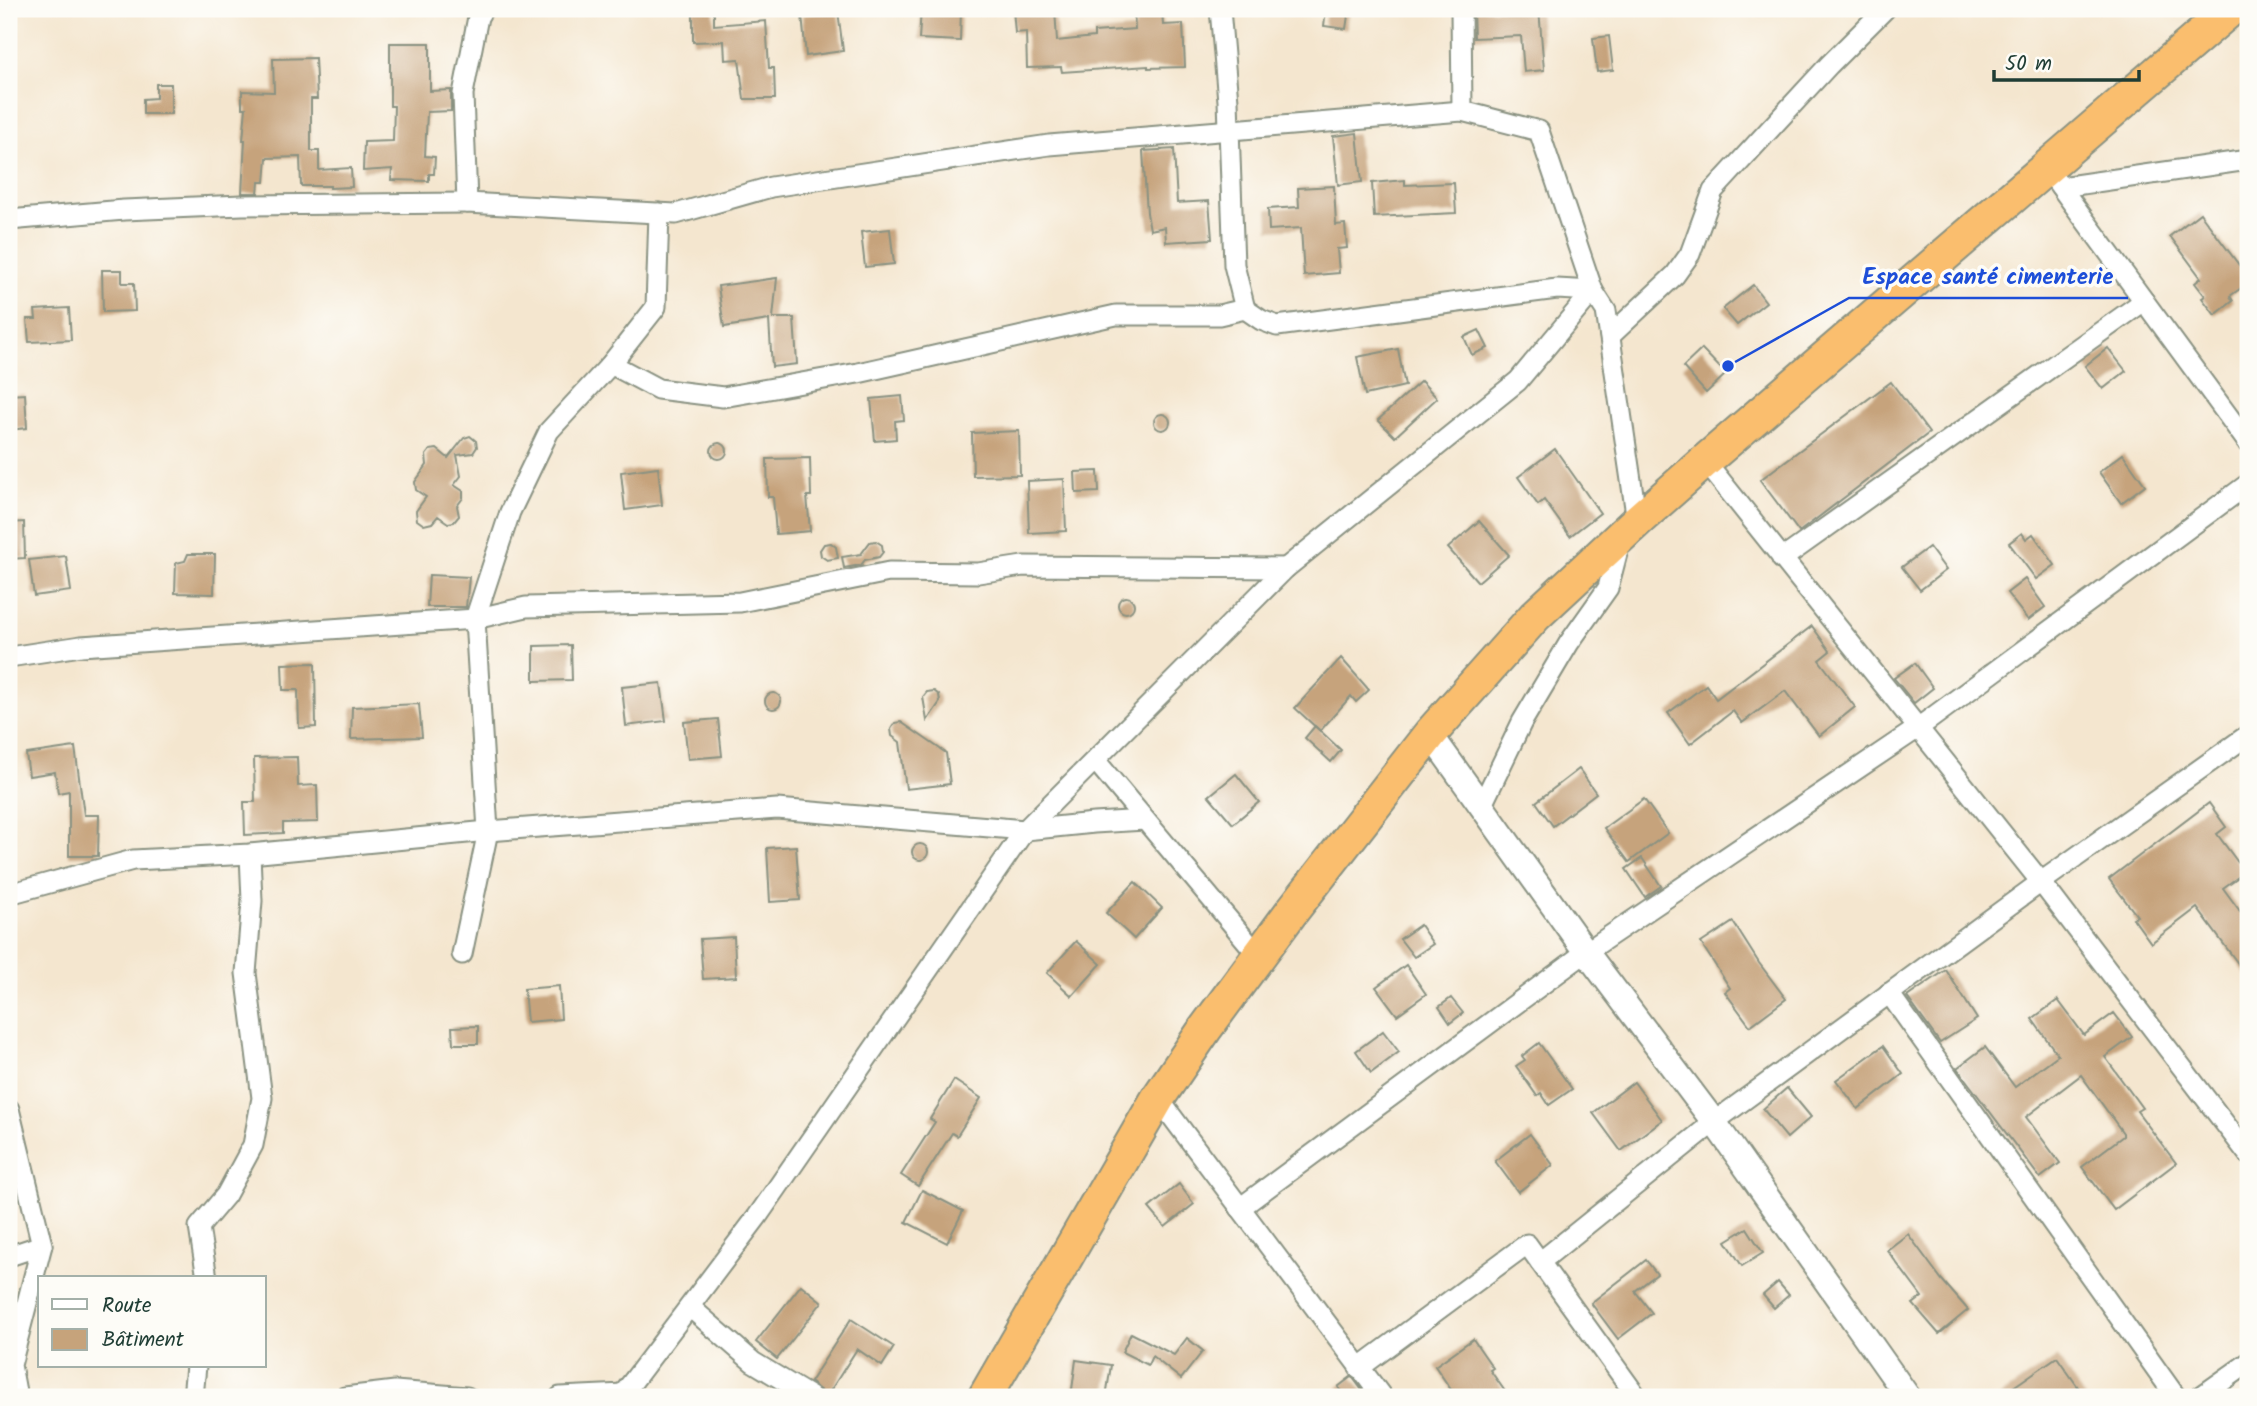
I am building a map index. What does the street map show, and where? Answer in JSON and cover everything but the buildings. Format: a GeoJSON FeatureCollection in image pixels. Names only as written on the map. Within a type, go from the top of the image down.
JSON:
{"type":"FeatureCollection","features":[{"type":"Feature","properties":{"kind":"highway"},"geometry":{"type":"LineString","coordinates":[[985,1397],[1158,1098],[1205,1029],[1292,911],[1430,734],[1535,616],[1705,461],[2053,177],[2231,9]]}},
{"type":"Feature","properties":{"kind":"street"},"geometry":{"type":"LineString","coordinates":[[467,203],[463,94],[478,17],[483,9]]}},
{"type":"Feature","properties":{"kind":"street"},"geometry":{"type":"LineString","coordinates":[[1220,9],[1228,101],[1234,265],[1245,309],[1261,320],[1277,326],[1557,289],[1593,291]]}},
{"type":"Feature","properties":{"kind":"street"},"geometry":{"type":"LineString","coordinates":[[1461,9],[1462,111]]}},
{"type":"Feature","properties":{"kind":"street"},"geometry":{"type":"LineString","coordinates":[[1610,336],[1675,275],[1690,254],[1713,191],[1829,65],[1885,9]]}},
{"type":"Feature","properties":{"kind":"street"},"geometry":{"type":"LineString","coordinates":[[9,220],[124,210],[242,205],[467,203],[676,214],[771,187],[1037,146],[1462,111],[1539,131],[1593,291],[1606,311],[1630,527],[1608,588],[1569,643],[1522,722],[1482,805]]}},
{"type":"Feature","properties":{"kind":"street"},"geometry":{"type":"LineString","coordinates":[[2053,177],[2248,160]]}},
{"type":"Feature","properties":{"kind":"street"},"geometry":{"type":"LineString","coordinates":[[2053,177],[2248,443]]}},
{"type":"Feature","properties":{"kind":"street"},"geometry":{"type":"LineString","coordinates":[[462,954],[488,831],[475,619],[510,512],[549,431],[611,364],[656,307],[659,213]]}},
{"type":"Feature","properties":{"kind":"street"},"geometry":{"type":"LineString","coordinates":[[560,1397],[622,1395],[757,1217],[1025,830],[1286,568],[1518,381],[1593,291]]}},
{"type":"Feature","properties":{"kind":"street"},"geometry":{"type":"LineString","coordinates":[[1782,559],[2144,301]]}},
{"type":"Feature","properties":{"kind":"street"},"geometry":{"type":"LineString","coordinates":[[611,364],[659,390],[723,397],[858,373],[1116,315],[1219,315],[1245,309]]}},
{"type":"Feature","properties":{"kind":"street"},"geometry":{"type":"LineString","coordinates":[[1705,461],[2041,882],[2248,1154]]}},
{"type":"Feature","properties":{"kind":"street"},"geometry":{"type":"LineString","coordinates":[[1240,1208],[1586,952],[1918,728],[2248,484]]}},
{"type":"Feature","properties":{"kind":"street"},"geometry":{"type":"LineString","coordinates":[[9,657],[81,646],[475,619],[526,607],[740,602],[890,572],[978,573],[1023,566],[1286,568]]}},
{"type":"Feature","properties":{"kind":"street"},"geometry":{"type":"LineString","coordinates":[[1430,734],[1586,952],[1714,1122],[1908,1397]]}},
{"type":"Feature","properties":{"kind":"street"},"geometry":{"type":"LineString","coordinates":[[1540,1262],[1714,1122],[2041,882],[2248,735]]}},
{"type":"Feature","properties":{"kind":"street"},"geometry":{"type":"LineString","coordinates":[[1094,760],[1259,956]]}},
{"type":"Feature","properties":{"kind":"street"},"geometry":{"type":"LineString","coordinates":[[9,894],[133,860],[250,854],[488,831],[777,809],[1025,830],[1145,820]]}},
{"type":"Feature","properties":{"kind":"street"},"geometry":{"type":"LineString","coordinates":[[207,1276],[199,1227],[226,1195],[253,1145],[262,1098],[246,973],[252,901],[250,854]]}},
{"type":"Feature","properties":{"kind":"street"},"geometry":{"type":"LineString","coordinates":[[1889,993],[2176,1397]]}},
{"type":"Feature","properties":{"kind":"street"},"geometry":{"type":"LineString","coordinates":[[1158,1098],[1381,1397]]}},
{"type":"Feature","properties":{"kind":"street"},"geometry":{"type":"LineString","coordinates":[[9,1109],[41,1245],[10,1365],[17,1397]]}},
{"type":"Feature","properties":{"kind":"street"},"geometry":{"type":"LineString","coordinates":[[1359,1368],[1527,1244],[1637,1397]]}},
{"type":"Feature","properties":{"kind":"street"},"geometry":{"type":"LineString","coordinates":[[9,1256],[41,1245]]}},
{"type":"Feature","properties":{"kind":"street"},"geometry":{"type":"LineString","coordinates":[[690,1307],[753,1362],[811,1397]]}},
{"type":"Feature","properties":{"kind":"street"},"geometry":{"type":"LineString","coordinates":[[2200,1397],[2248,1363]]}},
{"type":"Feature","properties":{"kind":"street"},"geometry":{"type":"LineString","coordinates":[[193,1397],[195,1368]]}},
{"type":"Feature","properties":{"kind":"street"},"geometry":{"type":"LineString","coordinates":[[345,1397],[395,1391],[467,1397]]}},
{"type":"Feature","properties":{"kind":"place","name":"Espace santé cimenterie"},"geometry":{"type":"Point","coordinates":[1728,366]}}]}
